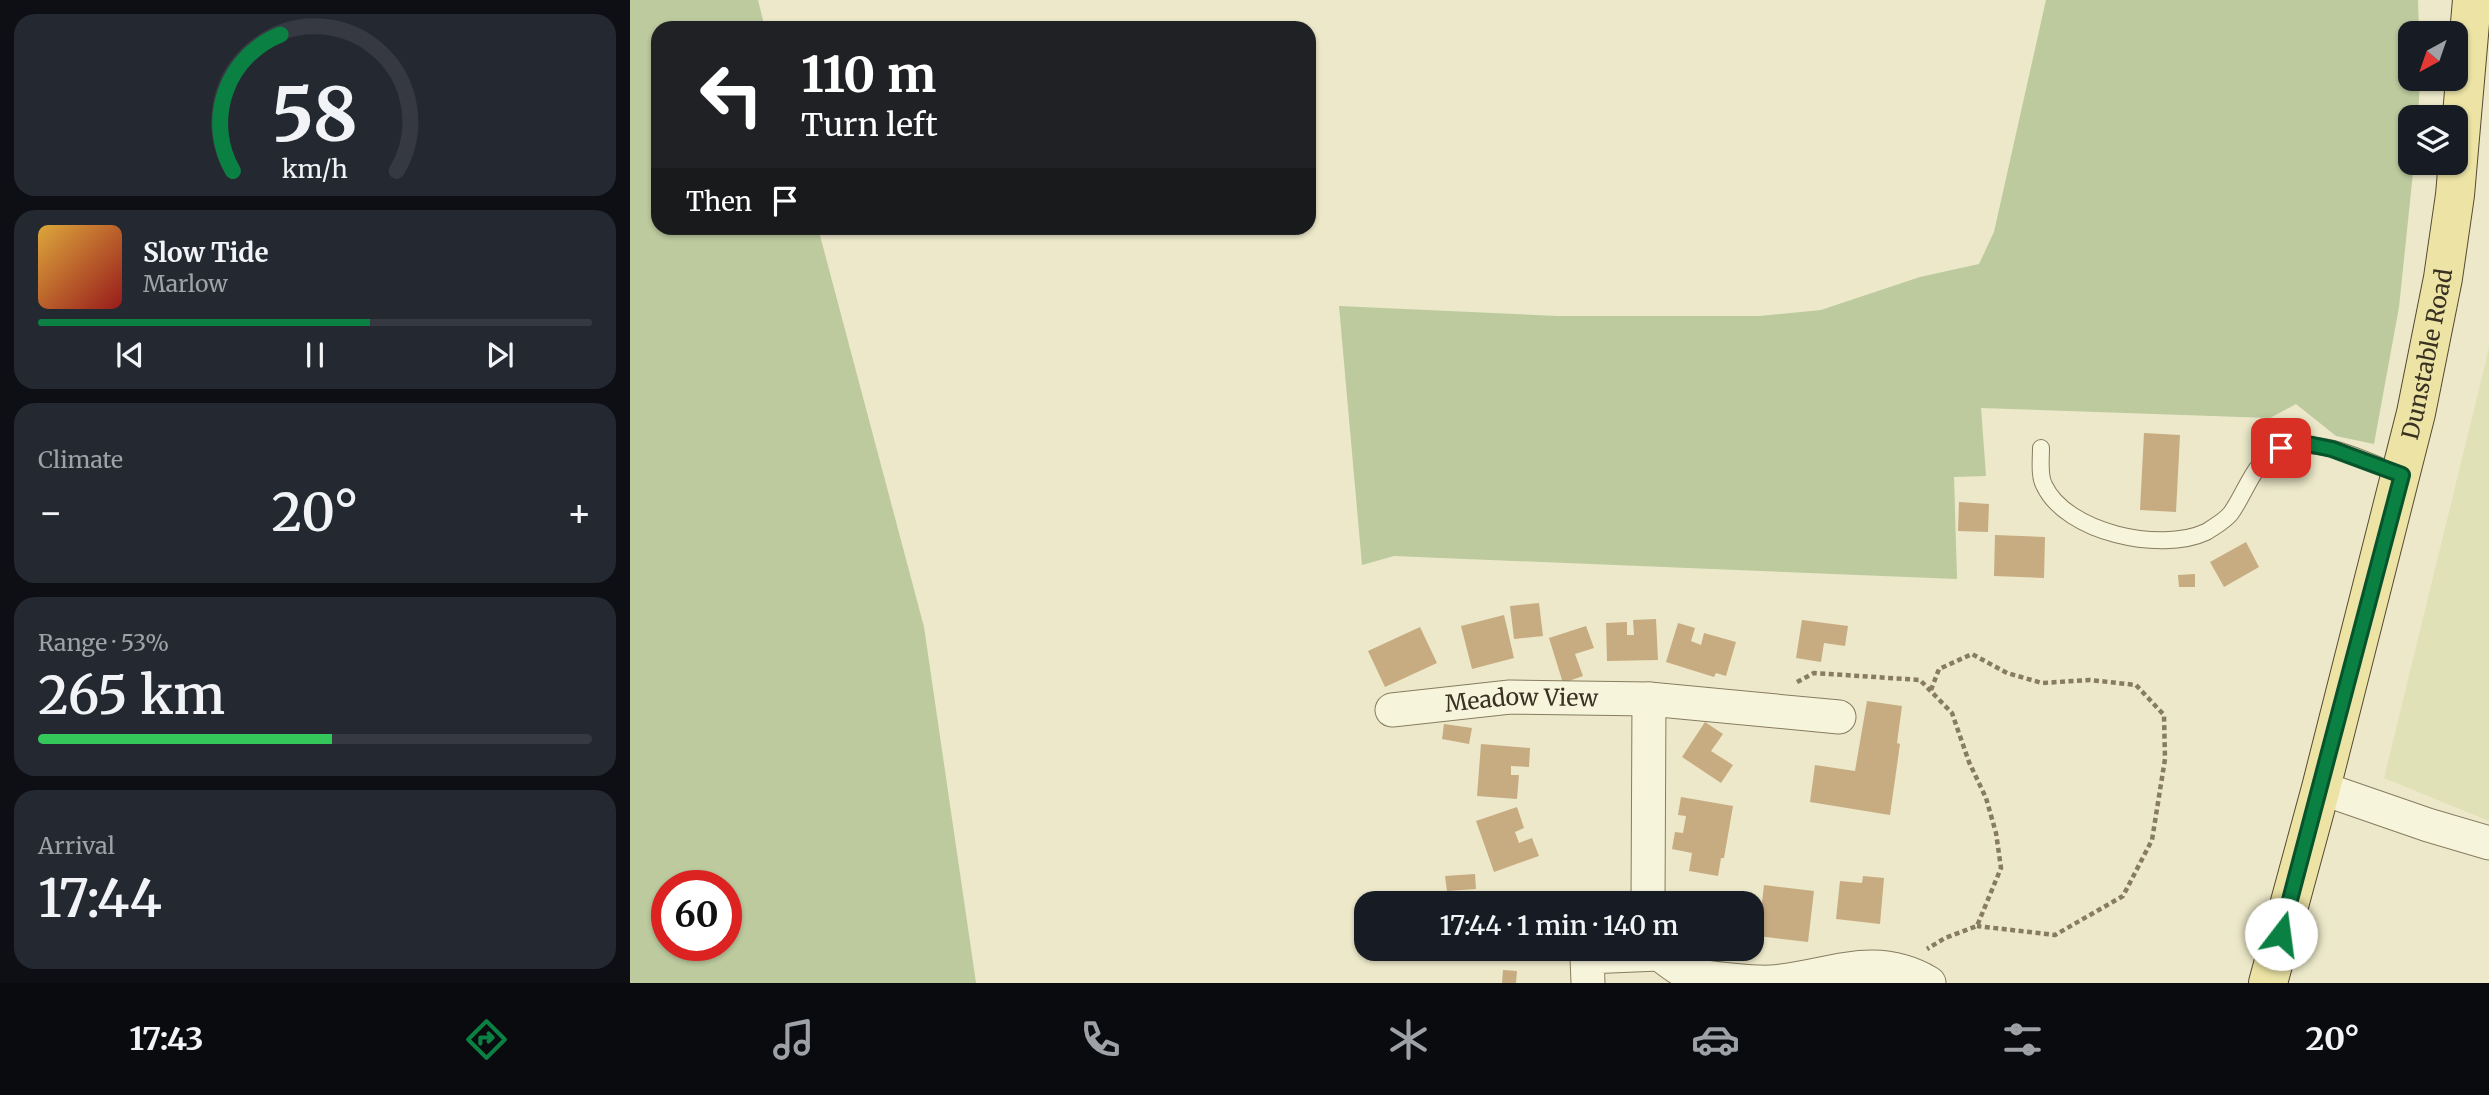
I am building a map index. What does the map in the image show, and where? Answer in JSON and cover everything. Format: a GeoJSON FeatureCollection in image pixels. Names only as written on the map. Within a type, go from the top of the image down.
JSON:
{"type":"FeatureCollection","features":[{"type":"Feature","properties":{"kind":"main road","name":"Dunstable Road"},"geometry":{"type":"LineString","coordinates":[[2268,983],[2402,475],[2443,278],[2455,195],[2472,0]]}},
{"type":"Feature","properties":{"kind":"street","name":"Meadow View"},"geometry":{"type":"LineString","coordinates":[[1392,710],[1510,697],[1649,699],[1839,716]]}},
{"type":"Feature","properties":{"kind":"street"},"geometry":{"type":"LineString","coordinates":[[1648,891],[1649,699]]}},
{"type":"Feature","properties":{"kind":"street"},"geometry":{"type":"LineString","coordinates":[[2321,788],[2484,845]]}},
{"type":"Feature","properties":{"kind":"street"},"geometry":{"type":"LineString","coordinates":[[1587,961],[1588,983]]}},
{"type":"Feature","properties":{"kind":"street"},"geometry":{"type":"LineString","coordinates":[[1671,961],[1689,974],[1770,982],[1845,968],[1874,967],[1923,979]]}},
{"type":"Feature","properties":{"kind":"lane"},"geometry":{"type":"LineString","coordinates":[[2040,448],[2043,484],[2058,506],[2082,523],[2113,534],[2157,540],[2192,538],[2230,515],[2255,471],[2281,448],[2308,444],[2332,449],[2402,475]]}},
{"type":"Feature","properties":{"kind":"path"},"geometry":{"type":"LineString","coordinates":[[1923,979],[1925,949],[1945,938],[1978,926],[2055,935],[2123,896],[2152,840],[2165,758],[2164,715],[2136,685],[2090,680],[2042,683],[2007,673],[1972,654],[1939,669],[1931,690]]}},
{"type":"Feature","properties":{"kind":"path"},"geometry":{"type":"LineString","coordinates":[[1790,712],[1790,691],[1804,676],[1814,673],[1920,680],[1952,713],[1969,762],[1986,798],[1996,833],[2001,868],[1978,926]]}},
{"type":"Feature","properties":{"kind":"green space"},"geometry":{"type":"Polygon","coordinates":[[[630,0],[758,0],[763,21],[651,21],[651,235],[820,235],[924,627],[976,983],[630,983],[630,0]]]}},
{"type":"Feature","properties":{"kind":"green space"},"geometry":{"type":"Polygon","coordinates":[[[2046,0],[2418,0],[2419,21],[2398,21],[2398,91],[2419,91],[2419,105],[2398,105],[2398,175],[2413,175],[2399,307],[2374,444],[2336,436],[2296,404],[2270,418],[1981,408],[1986,476],[1954,477],[1957,579],[1394,556],[1362,565],[1339,306],[1557,316],[1759,316],[1821,310],[1920,277],[1979,264],[1994,232],[2046,0]]]}},
{"type":"Feature","properties":{"kind":"green space"},"geometry":{"type":"Polygon","coordinates":[[[2489,348],[2489,821],[2384,778],[2489,348]]]}},
{"type":"Feature","properties":{"kind":"building"},"geometry":{"type":"Polygon","coordinates":[[[2144,433],[2180,435],[2176,512],[2140,510],[2144,433]]]}},
{"type":"Feature","properties":{"kind":"building"},"geometry":{"type":"Polygon","coordinates":[[[1959,502],[1989,504],[1988,532],[1958,531],[1959,502]]]}},
{"type":"Feature","properties":{"kind":"building"},"geometry":{"type":"Polygon","coordinates":[[[1995,535],[2045,537],[2044,578],[1994,576],[1995,535]]]}},
{"type":"Feature","properties":{"kind":"building"},"geometry":{"type":"Polygon","coordinates":[[[2246,542],[2259,567],[2224,587],[2210,562],[2246,542]]]}},
{"type":"Feature","properties":{"kind":"building"},"geometry":{"type":"Polygon","coordinates":[[[2195,574],[2195,587],[2179,587],[2178,575],[2195,574]]]}},
{"type":"Feature","properties":{"kind":"building"},"geometry":{"type":"Polygon","coordinates":[[[1539,603],[1543,636],[1514,639],[1510,606],[1539,603]]]}},
{"type":"Feature","properties":{"kind":"building"},"geometry":{"type":"Polygon","coordinates":[[[1504,615],[1514,658],[1472,669],[1461,626],[1504,615]]]}},
{"type":"Feature","properties":{"kind":"building"},"geometry":{"type":"Polygon","coordinates":[[[1656,619],[1658,660],[1607,661],[1606,623],[1627,622],[1627,635],[1634,635],[1633,620],[1656,619]]]}},
{"type":"Feature","properties":{"kind":"building"},"geometry":{"type":"Polygon","coordinates":[[[1802,620],[1848,626],[1845,646],[1824,643],[1821,662],[1796,658],[1802,620]]]}},
{"type":"Feature","properties":{"kind":"building"},"geometry":{"type":"Polygon","coordinates":[[[1678,623],[1695,628],[1691,641],[1701,645],[1704,633],[1736,642],[1726,676],[1716,673],[1714,677],[1666,662],[1678,623]]]}},
{"type":"Feature","properties":{"kind":"building"},"geometry":{"type":"Polygon","coordinates":[[[1586,626],[1594,648],[1575,654],[1583,676],[1563,683],[1549,638],[1586,626]]]}},
{"type":"Feature","properties":{"kind":"building"},"geometry":{"type":"Polygon","coordinates":[[[1420,627],[1437,663],[1385,687],[1368,651],[1420,627]]]}},
{"type":"Feature","properties":{"kind":"building"},"geometry":{"type":"Polygon","coordinates":[[[1867,701],[1902,706],[1897,743],[1900,744],[1890,815],[1810,802],[1815,765],[1855,771],[1867,701]]]}},
{"type":"Feature","properties":{"kind":"building"},"geometry":{"type":"Polygon","coordinates":[[[1705,722],[1723,734],[1711,751],[1733,765],[1721,783],[1682,757],[1705,722]]]}},
{"type":"Feature","properties":{"kind":"building"},"geometry":{"type":"Polygon","coordinates":[[[1444,724],[1472,728],[1469,744],[1442,739],[1444,724]]]}},
{"type":"Feature","properties":{"kind":"building"},"geometry":{"type":"Polygon","coordinates":[[[1481,744],[1530,748],[1529,767],[1511,766],[1511,775],[1519,775],[1517,799],[1477,796],[1481,744]]]}},
{"type":"Feature","properties":{"kind":"building"},"geometry":{"type":"Polygon","coordinates":[[[1681,797],[1733,806],[1718,876],[1689,871],[1692,853],[1672,849],[1675,832],[1683,833],[1686,816],[1678,815],[1681,797]]]}},
{"type":"Feature","properties":{"kind":"building"},"geometry":{"type":"Polygon","coordinates":[[[1517,807],[1524,828],[1515,832],[1519,843],[1532,838],[1539,856],[1494,872],[1476,821],[1517,807]]]}},
{"type":"Feature","properties":{"kind":"building"},"geometry":{"type":"Polygon","coordinates":[[[1475,874],[1476,889],[1447,891],[1445,876],[1475,874]]]}},
{"type":"Feature","properties":{"kind":"building"},"geometry":{"type":"Polygon","coordinates":[[[1863,876],[1884,878],[1880,924],[1836,919],[1840,881],[1862,883],[1863,876]]]}},
{"type":"Feature","properties":{"kind":"building"},"geometry":{"type":"Polygon","coordinates":[[[1764,885],[1814,891],[1808,942],[1764,937],[1764,885]]]}},
{"type":"Feature","properties":{"kind":"building"},"geometry":{"type":"Polygon","coordinates":[[[1503,970],[1517,971],[1516,983],[1502,983],[1503,970]]]}},
{"type":"Feature","properties":{"kind":"route"},"geometry":{"type":"LineString","coordinates":[[2281,448],[2308,444],[2332,449],[2402,475],[2281,934]]}}]}
